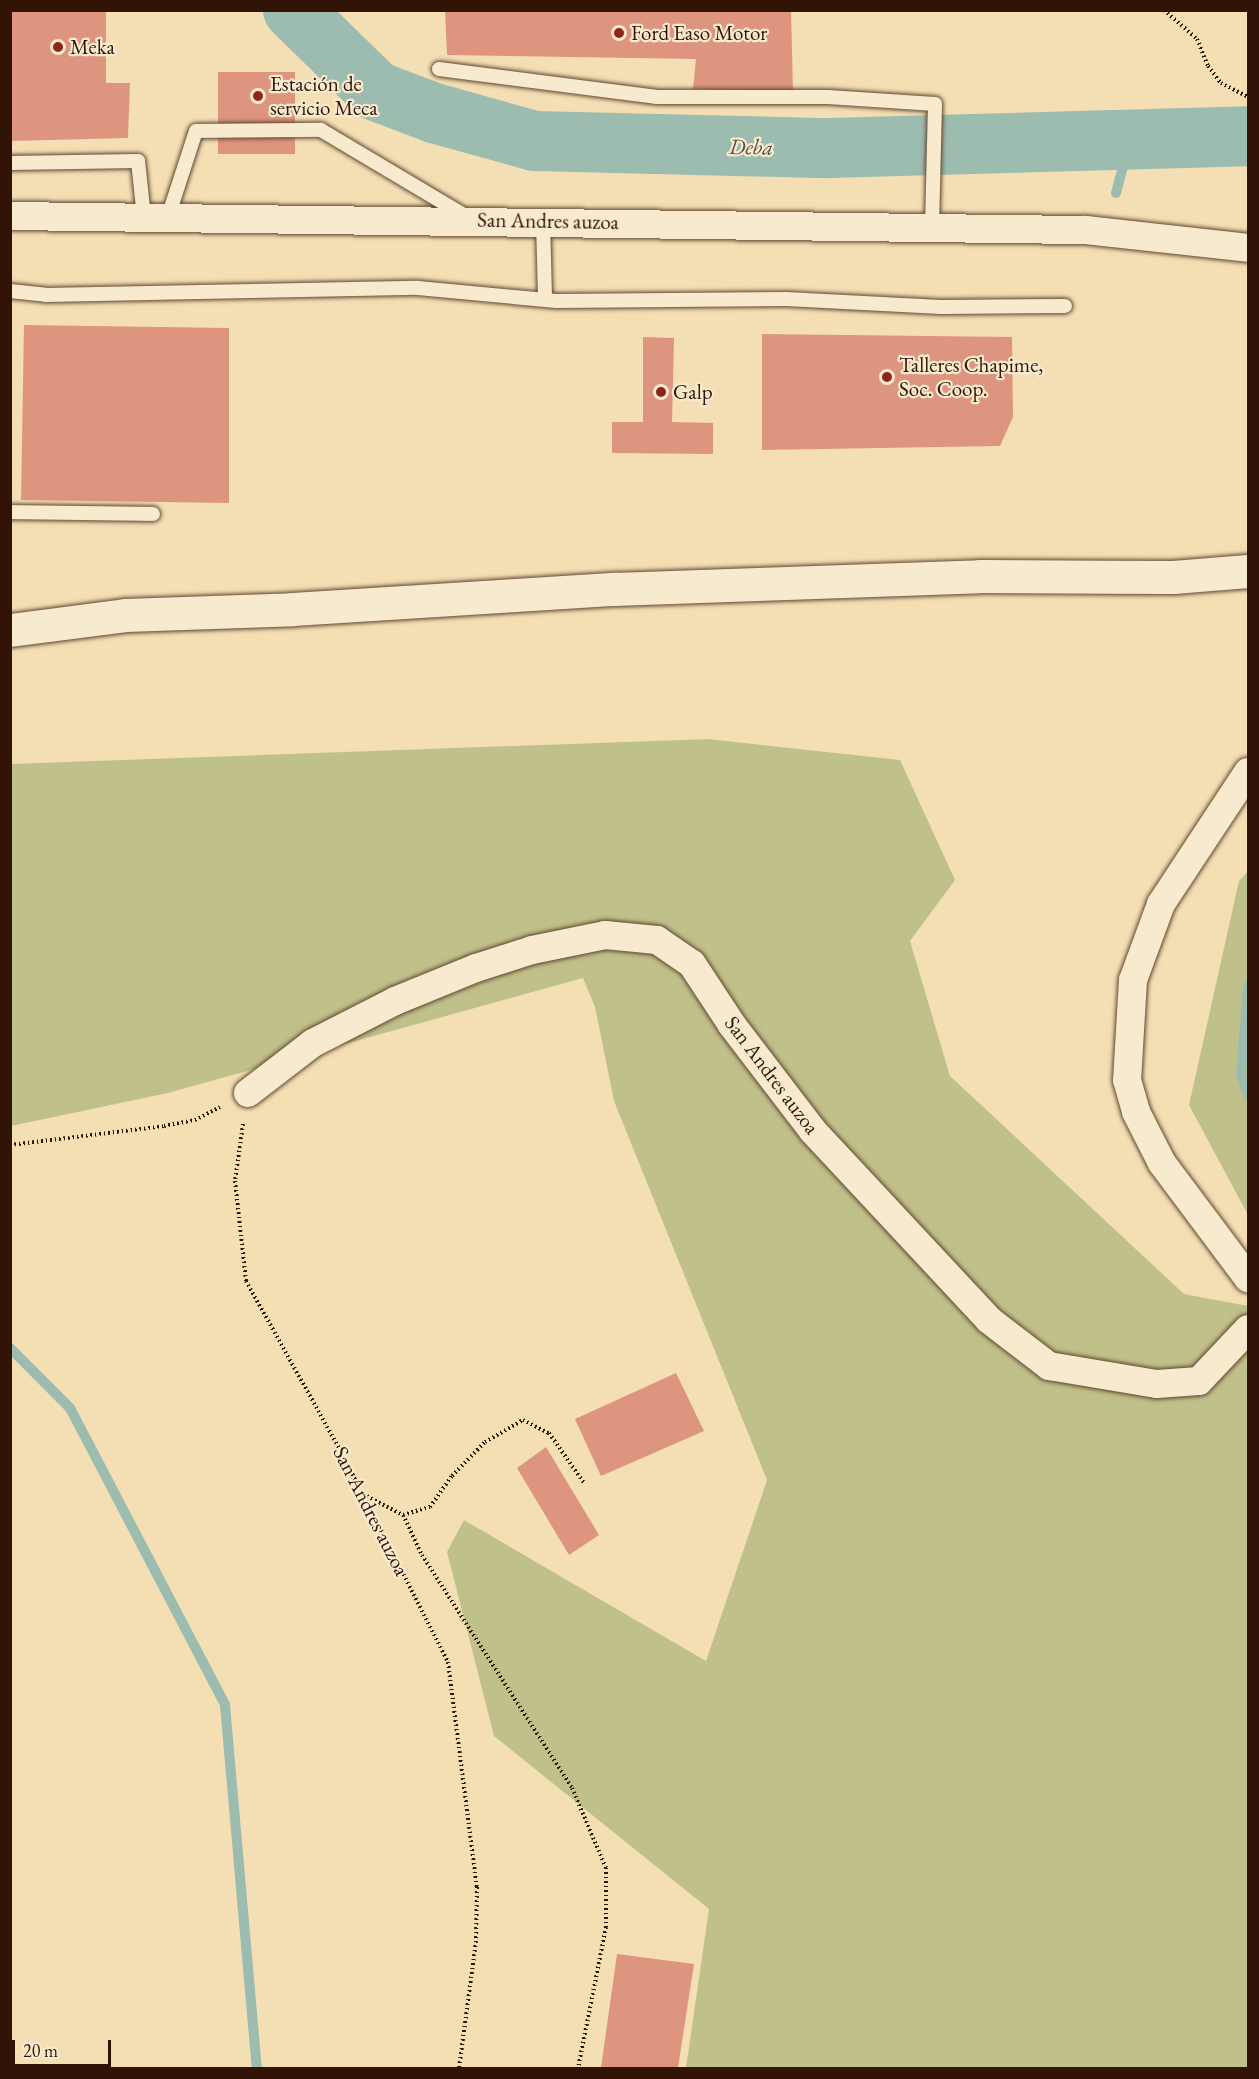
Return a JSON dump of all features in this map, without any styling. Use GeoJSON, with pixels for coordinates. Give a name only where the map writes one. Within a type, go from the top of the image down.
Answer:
{"type":"FeatureCollection","features":[{"type":"Feature","properties":{"kind":"main road"},"geometry":{"type":"LineString","coordinates":[[10,630],[124,615],[293,609],[614,589],[980,576],[1173,577],[1248,571]]}},
{"type":"Feature","properties":{"kind":"street","name":"San Andres auzoa"},"geometry":{"type":"LineString","coordinates":[[10,216],[932,226],[1086,230],[1248,248]]}},
{"type":"Feature","properties":{"kind":"street"},"geometry":{"type":"LineString","coordinates":[[1248,772],[1161,904],[1133,980],[1127,1080],[1136,1112],[1162,1163],[1248,1278]]}},
{"type":"Feature","properties":{"kind":"street","name":"San Andres auzoa"},"geometry":{"type":"LineString","coordinates":[[248,1093],[313,1043],[395,1001],[476,968],[531,950],[605,935],[657,940],[692,964],[732,1025],[813,1131],[989,1320],[1049,1366],[1157,1384],[1199,1381],[1248,1329]]}},
{"type":"Feature","properties":{"kind":"lane"},"geometry":{"type":"LineString","coordinates":[[439,69],[657,97],[828,97],[935,104],[932,226]]}},
{"type":"Feature","properties":{"kind":"lane"},"geometry":{"type":"LineString","coordinates":[[156,217],[196,131],[321,130],[472,220]]}},
{"type":"Feature","properties":{"kind":"lane"},"geometry":{"type":"LineString","coordinates":[[10,163],[138,161],[156,217]]}},
{"type":"Feature","properties":{"kind":"lane"},"geometry":{"type":"LineString","coordinates":[[543,221],[545,299]]}},
{"type":"Feature","properties":{"kind":"lane"},"geometry":{"type":"LineString","coordinates":[[10,291],[46,294],[418,288],[545,299],[786,299],[941,307],[1065,306]]}},
{"type":"Feature","properties":{"kind":"lane"},"geometry":{"type":"LineString","coordinates":[[10,512],[153,514]]}},
{"type":"Feature","properties":{"kind":"path"},"geometry":{"type":"LineString","coordinates":[[1164,10],[1197,39],[1208,66],[1221,84],[1248,97]]}},
{"type":"Feature","properties":{"kind":"path"},"geometry":{"type":"LineString","coordinates":[[10,1145],[195,1120],[248,1093]]}},
{"type":"Feature","properties":{"kind":"path","name":"San Andres auzoa"},"geometry":{"type":"LineString","coordinates":[[248,1093],[235,1181],[246,1281],[362,1494],[448,1662],[477,1887],[477,1941],[459,2068]]}},
{"type":"Feature","properties":{"kind":"path"},"geometry":{"type":"LineString","coordinates":[[403,1515],[430,1507],[452,1476],[485,1442],[523,1420],[549,1433],[584,1483]]}},
{"type":"Feature","properties":{"kind":"path"},"geometry":{"type":"LineString","coordinates":[[362,1494],[403,1515],[422,1555],[572,1788],[606,1868],[606,1928],[578,2068]]}},
{"type":"Feature","properties":{"kind":"green space"},"geometry":{"type":"Polygon","coordinates":[[[708,739],[900,760],[955,880],[910,941],[950,1076],[1184,1294],[1248,1306],[1248,2068],[686,2068],[709,1909],[494,1736],[447,1552],[464,1520],[706,1661],[767,1480],[614,1101],[595,1007],[583,978],[168,1093],[11,1126],[10,764],[708,739]]]}},
{"type":"Feature","properties":{"kind":"green space"},"geometry":{"type":"Polygon","coordinates":[[[1248,871],[1248,1215],[1189,1105],[1239,881],[1248,871]]]}},
{"type":"Feature","properties":{"kind":"building","name":"Meka"},"geometry":{"type":"Polygon","coordinates":[[[10,10],[106,10],[106,83],[130,83],[128,138],[10,141],[10,10]]]}},
{"type":"Feature","properties":{"kind":"building","name":"Ford Easo Motor"},"geometry":{"type":"Polygon","coordinates":[[[445,10],[791,10],[793,91],[693,89],[696,59],[447,55],[445,10]]]}},
{"type":"Feature","properties":{"kind":"building"},"geometry":{"type":"Polygon","coordinates":[[[218,72],[295,72],[295,154],[218,154],[218,72]]]}},
{"type":"Feature","properties":{"kind":"building"},"geometry":{"type":"Polygon","coordinates":[[[24,325],[229,328],[229,503],[21,500],[24,325]]]}},
{"type":"Feature","properties":{"kind":"building","name":"Talleres Chapime, Soc. Coop."},"geometry":{"type":"Polygon","coordinates":[[[762,334],[1012,337],[1013,417],[1000,446],[762,450],[762,334]]]}},
{"type":"Feature","properties":{"kind":"building"},"geometry":{"type":"Polygon","coordinates":[[[643,337],[674,338],[672,422],[713,423],[713,454],[612,453],[612,422],[643,422],[643,337]]]}},
{"type":"Feature","properties":{"kind":"building"},"geometry":{"type":"Polygon","coordinates":[[[676,1373],[704,1431],[601,1476],[575,1419],[676,1373]]]}},
{"type":"Feature","properties":{"kind":"building"},"geometry":{"type":"Polygon","coordinates":[[[546,1447],[599,1535],[569,1555],[517,1468],[546,1447]]]}},
{"type":"Feature","properties":{"kind":"building"},"geometry":{"type":"Polygon","coordinates":[[[617,1954],[694,1964],[678,2068],[601,2068],[617,1954]]]}},
{"type":"Feature","properties":{"kind":"waterway","name":"Deba"},"geometry":{"type":"LineString","coordinates":[[293,10],[376,91],[434,113],[534,141],[828,148],[1248,136]]}},
{"type":"Feature","properties":{"kind":"waterway"},"geometry":{"type":"LineString","coordinates":[[1116,193],[1130,140]]}},
{"type":"Feature","properties":{"kind":"waterway"},"geometry":{"type":"LineString","coordinates":[[1248,986],[1241,1074],[1248,1095]]}},
{"type":"Feature","properties":{"kind":"waterway"},"geometry":{"type":"LineString","coordinates":[[10,1348],[70,1408],[225,1705],[257,2068]]}},
{"type":"Feature","properties":{"kind":"place","name":"Ford Easo Motor"},"geometry":{"type":"Point","coordinates":[619,33]}},
{"type":"Feature","properties":{"kind":"place","name":"Meka"},"geometry":{"type":"Point","coordinates":[58,47]}},
{"type":"Feature","properties":{"kind":"place","name":"Estación de servicio Meca"},"geometry":{"type":"Point","coordinates":[258,96]}},
{"type":"Feature","properties":{"kind":"place","name":"Talleres Chapime, Soc. Coop."},"geometry":{"type":"Point","coordinates":[887,377]}},
{"type":"Feature","properties":{"kind":"place","name":"Galp"},"geometry":{"type":"Point","coordinates":[661,392]}}]}
